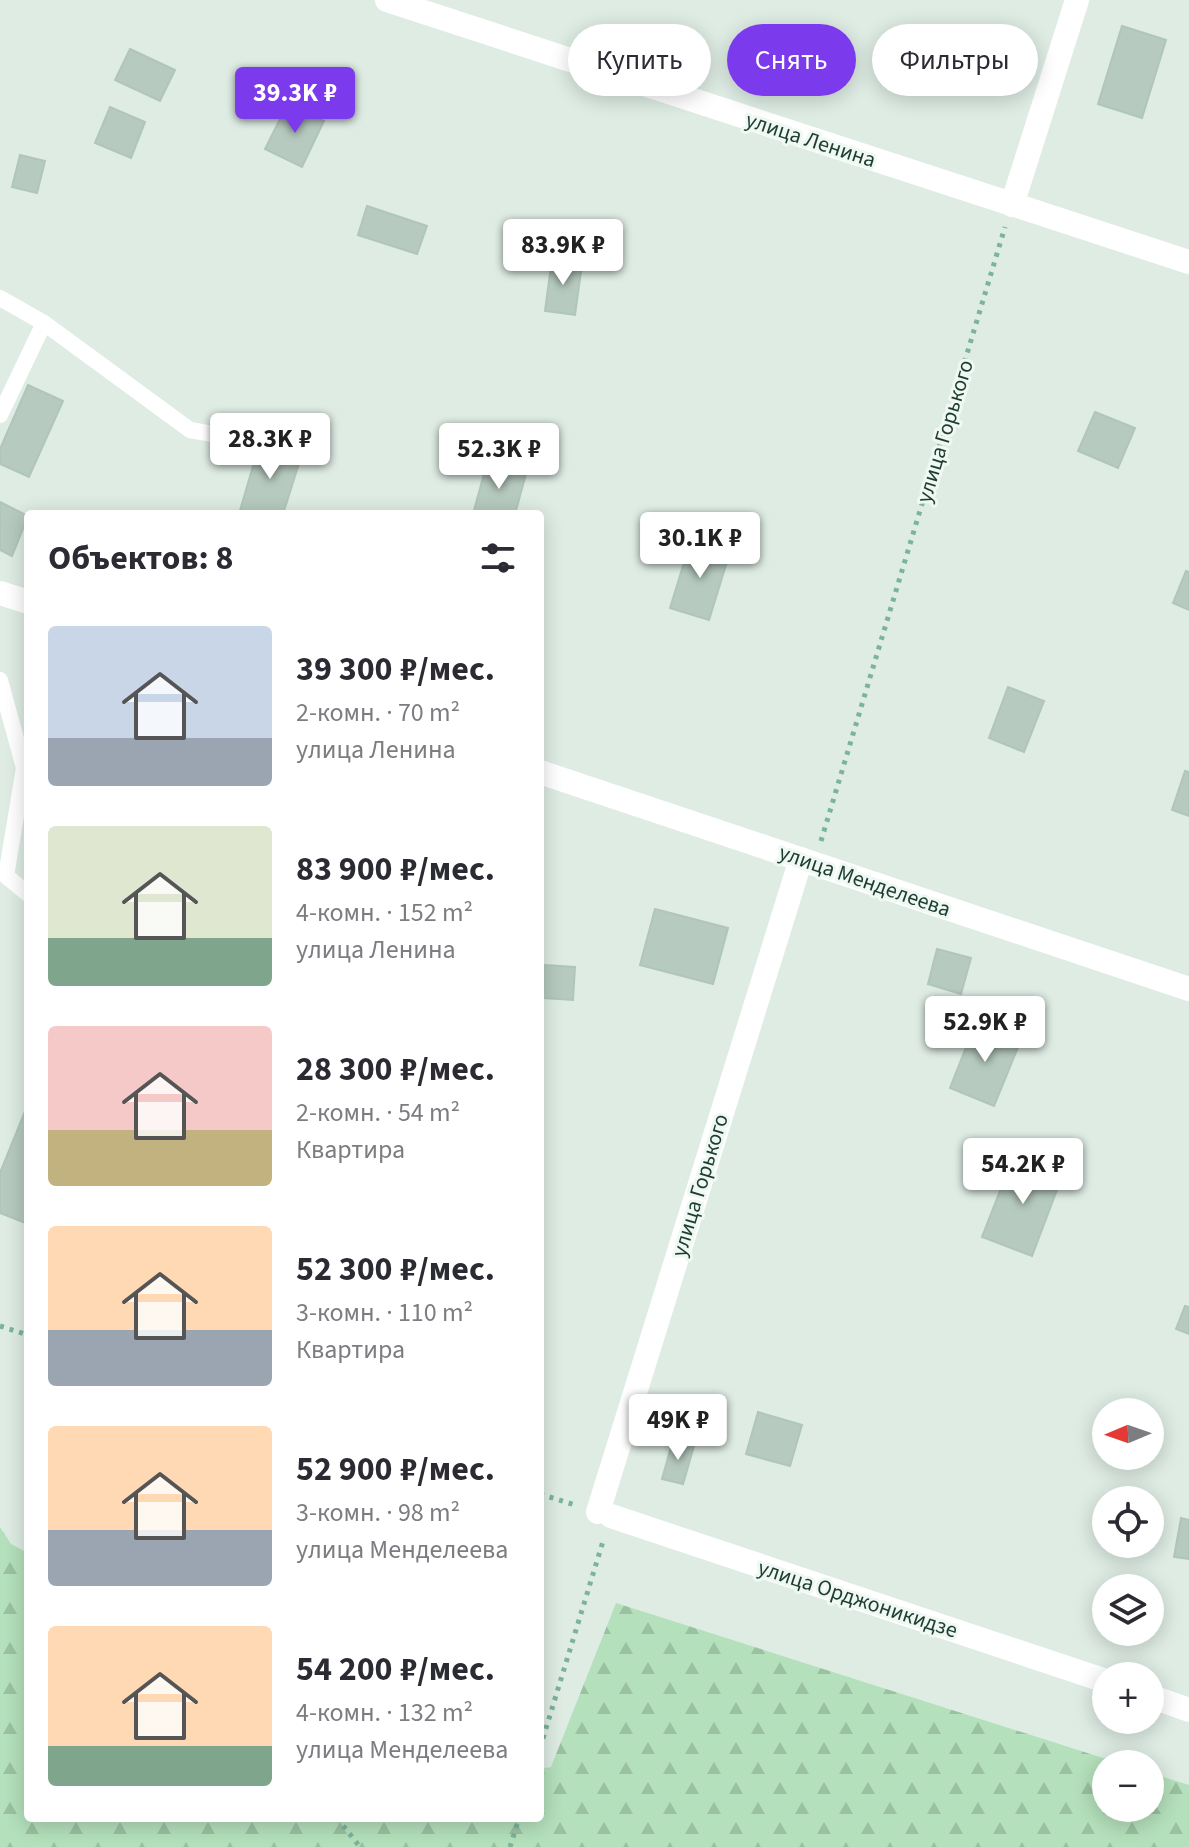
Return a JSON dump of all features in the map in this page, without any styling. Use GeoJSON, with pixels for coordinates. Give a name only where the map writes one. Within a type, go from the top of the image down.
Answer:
{"type":"FeatureCollection","features":[{"type":"Feature","properties":{"kind":"street","name":"улица Ленина"},"geometry":{"type":"LineString","coordinates":[[387,0],[1189,262]]}},
{"type":"Feature","properties":{"kind":"street"},"geometry":{"type":"LineString","coordinates":[[1012,205],[1077,0]]}},
{"type":"Feature","properties":{"kind":"street"},"geometry":{"type":"LineString","coordinates":[[0,593],[24,601]]}},
{"type":"Feature","properties":{"kind":"street","name":"улица Менделеева"},"geometry":{"type":"LineString","coordinates":[[544,773],[1189,989]]}},
{"type":"Feature","properties":{"kind":"street","name":"улица Горького"},"geometry":{"type":"LineString","coordinates":[[604,1514],[808,861]]}},
{"type":"Feature","properties":{"kind":"street","name":"улица Орджоникидзе"},"geometry":{"type":"LineString","coordinates":[[604,1514],[1092,1676]]}},
{"type":"Feature","properties":{"kind":"street"},"geometry":{"type":"LineString","coordinates":[[1164,1701],[1189,1710]]}},
{"type":"Feature","properties":{"kind":"lane"},"geometry":{"type":"LineString","coordinates":[[0,298],[44,323],[190,430],[224,436]]}},
{"type":"Feature","properties":{"kind":"lane"},"geometry":{"type":"LineString","coordinates":[[0,415],[44,323]]}},
{"type":"Feature","properties":{"kind":"lane"},"geometry":{"type":"LineString","coordinates":[[0,680],[24,768],[6,876],[24,891]]}},
{"type":"Feature","properties":{"kind":"path","name":"улица Горького"},"geometry":{"type":"LineString","coordinates":[[808,861],[1012,205]]}},
{"type":"Feature","properties":{"kind":"path"},"geometry":{"type":"LineString","coordinates":[[0,1326],[24,1334]]}},
{"type":"Feature","properties":{"kind":"path"},"geometry":{"type":"LineString","coordinates":[[544,1733],[604,1514]]}},
{"type":"Feature","properties":{"kind":"path"},"geometry":{"type":"LineString","coordinates":[[340,1822],[360,1847]]}},
{"type":"Feature","properties":{"kind":"path"},"geometry":{"type":"LineString","coordinates":[[510,1847],[518,1822]]}},
{"type":"Feature","properties":{"kind":"green space"},"geometry":{"type":"Polygon","coordinates":[[[0,1527],[11,1544],[24,1551],[24,1822],[544,1822],[544,1768],[551,1767],[616,1603],[1092,1754],[1092,1822],[1164,1822],[1164,1777],[1189,1785],[1189,1847],[0,1847],[0,1527]]]}},
{"type":"Feature","properties":{"kind":"building"},"geometry":{"type":"Polygon","coordinates":[[[1122,26],[1166,40],[1142,118],[1098,104],[1122,26]]]}},
{"type":"Feature","properties":{"kind":"building"},"geometry":{"type":"Polygon","coordinates":[[[130,49],[175,70],[160,101],[115,80],[130,49]]]}},
{"type":"Feature","properties":{"kind":"building"},"geometry":{"type":"Polygon","coordinates":[[[288,103],[324,121],[302,167],[265,149],[288,103]]]}},
{"type":"Feature","properties":{"kind":"building"},"geometry":{"type":"Polygon","coordinates":[[[110,107],[145,122],[131,158],[95,143],[110,107]]]}},
{"type":"Feature","properties":{"kind":"building"},"geometry":{"type":"Polygon","coordinates":[[[20,155],[45,161],[37,193],[12,187],[20,155]]]}},
{"type":"Feature","properties":{"kind":"building"},"geometry":{"type":"Polygon","coordinates":[[[367,206],[427,226],[417,254],[358,235],[367,206]]]}},
{"type":"Feature","properties":{"kind":"building"},"geometry":{"type":"Polygon","coordinates":[[[552,259],[582,264],[575,315],[545,311],[552,259]]]}},
{"type":"Feature","properties":{"kind":"building"},"geometry":{"type":"Polygon","coordinates":[[[28,385],[63,401],[29,477],[0,464],[0,449],[28,385]]]}},
{"type":"Feature","properties":{"kind":"building"},"geometry":{"type":"Polygon","coordinates":[[[1095,412],[1135,428],[1118,468],[1078,451],[1095,412]]]}},
{"type":"Feature","properties":{"kind":"building"},"geometry":{"type":"Polygon","coordinates":[[[260,442],[302,454],[284,510],[240,510],[260,442]]]}},
{"type":"Feature","properties":{"kind":"building"},"geometry":{"type":"Polygon","coordinates":[[[487,463],[526,474],[516,510],[474,510],[487,463]]]}},
{"type":"Feature","properties":{"kind":"building"},"geometry":{"type":"Polygon","coordinates":[[[0,502],[24,514],[24,526],[12,556],[0,550],[0,502]]]}},
{"type":"Feature","properties":{"kind":"building"},"geometry":{"type":"Polygon","coordinates":[[[691,540],[730,552],[709,620],[670,608],[691,540]]]}},
{"type":"Feature","properties":{"kind":"building"},"geometry":{"type":"Polygon","coordinates":[[[1186,571],[1189,572],[1189,610],[1173,603],[1186,571]]]}},
{"type":"Feature","properties":{"kind":"building"},"geometry":{"type":"Polygon","coordinates":[[[1008,687],[1044,701],[1024,752],[989,738],[1008,687]]]}},
{"type":"Feature","properties":{"kind":"building"},"geometry":{"type":"Polygon","coordinates":[[[1185,771],[1189,772],[1189,816],[1172,810],[1185,771]]]}},
{"type":"Feature","properties":{"kind":"building"},"geometry":{"type":"Polygon","coordinates":[[[655,909],[728,928],[713,984],[640,965],[655,909]]]}},
{"type":"Feature","properties":{"kind":"building"},"geometry":{"type":"Polygon","coordinates":[[[937,949],[971,958],[961,994],[928,984],[937,949]]]}},
{"type":"Feature","properties":{"kind":"building"},"geometry":{"type":"Polygon","coordinates":[[[544,965],[575,967],[573,1000],[544,998],[544,965]]]}},
{"type":"Feature","properties":{"kind":"building"},"geometry":{"type":"Polygon","coordinates":[[[976,1022],[1021,1040],[994,1106],[950,1088],[976,1022]]]}},
{"type":"Feature","properties":{"kind":"building"},"geometry":{"type":"Polygon","coordinates":[[[24,1114],[24,1222],[0,1213],[0,1173],[24,1114]]]}},
{"type":"Feature","properties":{"kind":"building"},"geometry":{"type":"Polygon","coordinates":[[[1014,1155],[1063,1174],[1032,1256],[982,1237],[1014,1155]]]}},
{"type":"Feature","properties":{"kind":"building"},"geometry":{"type":"Polygon","coordinates":[[[1185,1306],[1189,1307],[1189,1334],[1176,1329],[1185,1306]]]}},
{"type":"Feature","properties":{"kind":"building"},"geometry":{"type":"Polygon","coordinates":[[[758,1412],[802,1425],[790,1466],[746,1454],[758,1412]]]}},
{"type":"Feature","properties":{"kind":"building"},"geometry":{"type":"Polygon","coordinates":[[[673,1440],[694,1446],[683,1484],[662,1479],[673,1440]]]}},
{"type":"Feature","properties":{"kind":"building"},"geometry":{"type":"Polygon","coordinates":[[[1181,1518],[1189,1520],[1189,1559],[1174,1557],[1181,1518]]]}}]}
